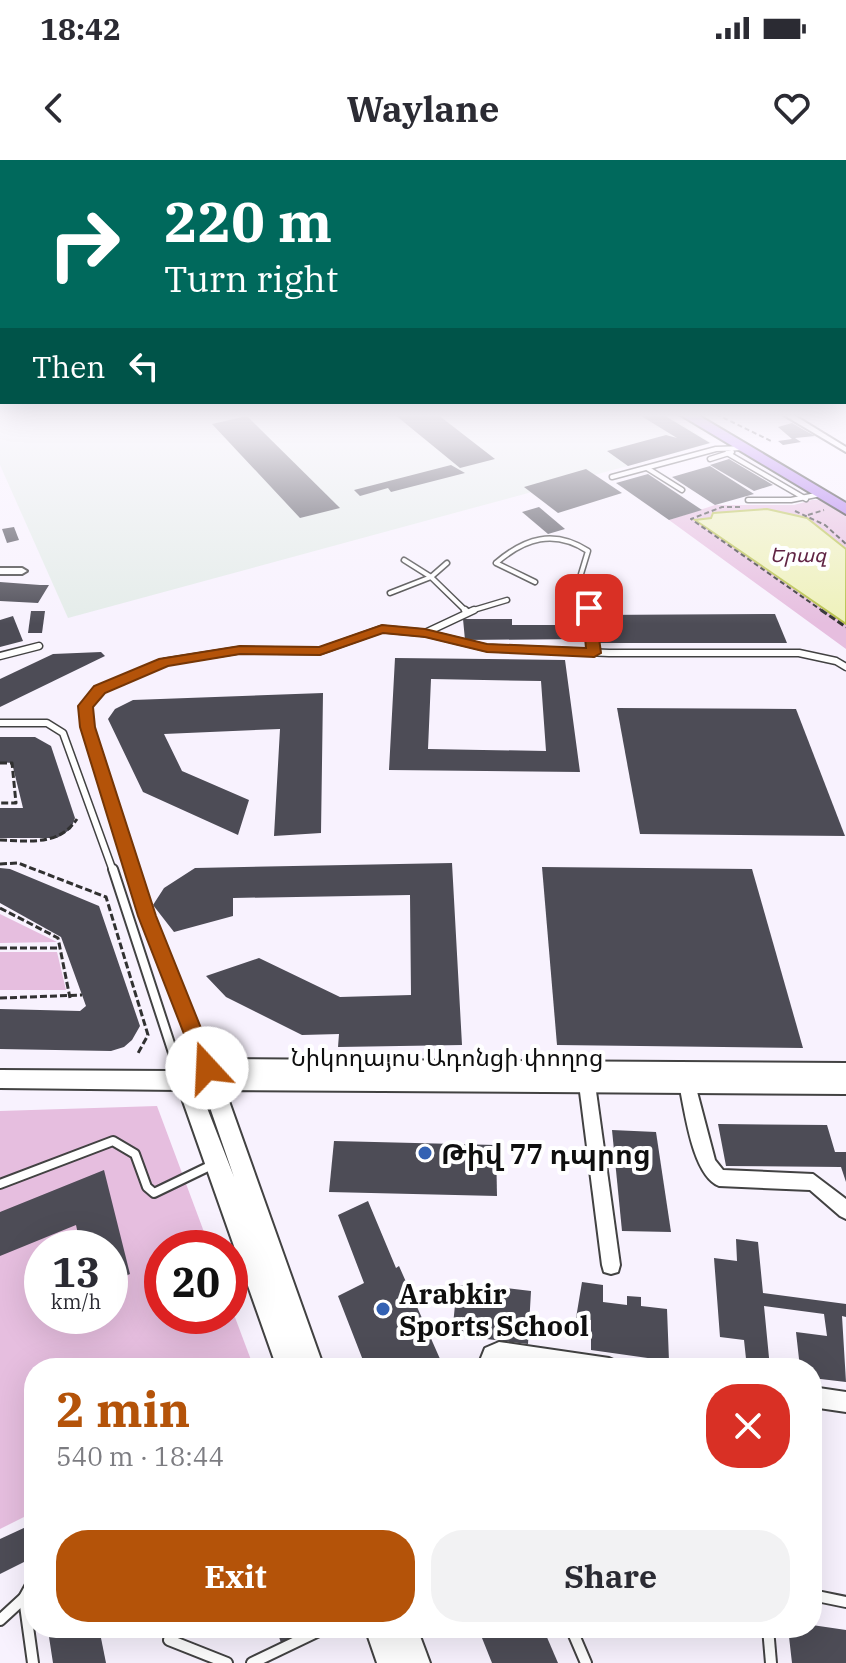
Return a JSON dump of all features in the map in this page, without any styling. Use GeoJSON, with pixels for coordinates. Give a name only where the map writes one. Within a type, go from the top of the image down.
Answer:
{"type":"FeatureCollection","features":[{"type":"Feature","properties":{"kind":"main road"},"geometry":{"type":"LineString","coordinates":[[797,484],[809,494],[842,504]]}},
{"type":"Feature","properties":{"kind":"main road"},"geometry":{"type":"LineString","coordinates":[[811,484],[842,504]]}},
{"type":"Feature","properties":{"kind":"street"},"geometry":{"type":"LineString","coordinates":[[0,571],[22,571]]}},
{"type":"Feature","properties":{"kind":"street","name":"Նիկողայոս Ադոնցի փողոց"},"geometry":{"type":"LineString","coordinates":[[0,1068],[181,1074]]}},
{"type":"Feature","properties":{"kind":"street","name":"Նիկողայոս Ադոնցի փողոց"},"geometry":{"type":"LineString","coordinates":[[0,1079],[181,1074],[846,1072]]}},
{"type":"Feature","properties":{"kind":"street"},"geometry":{"type":"LineString","coordinates":[[181,1074],[217,1162],[286,1358]]}},
{"type":"Feature","properties":{"kind":"street"},"geometry":{"type":"LineString","coordinates":[[209,1074],[308,1358]]}},
{"type":"Feature","properties":{"kind":"street","name":"Նիկողայոս Ադոնցի փողոց"},"geometry":{"type":"LineString","coordinates":[[209,1074],[587,1084],[846,1085]]}},
{"type":"Feature","properties":{"kind":"street"},"geometry":{"type":"LineString","coordinates":[[587,1084],[611,1265]]}},
{"type":"Feature","properties":{"kind":"street"},"geometry":{"type":"LineString","coordinates":[[687,1084],[707,1164],[719,1178],[813,1182],[846,1210]]}},
{"type":"Feature","properties":{"kind":"street"},"geometry":{"type":"LineString","coordinates":[[491,1358],[499,1352],[540,1358]]}},
{"type":"Feature","properties":{"kind":"street"},"geometry":{"type":"LineString","coordinates":[[822,1398],[846,1402]]}},
{"type":"Feature","properties":{"kind":"street"},"geometry":{"type":"LineString","coordinates":[[383,1638],[392,1663]]}},
{"type":"Feature","properties":{"kind":"street"},"geometry":{"type":"LineString","coordinates":[[406,1638],[415,1663]]}},
{"type":"Feature","properties":{"kind":"lane"},"geometry":{"type":"LineString","coordinates":[[673,484],[682,490]]}},
{"type":"Feature","properties":{"kind":"lane"},"geometry":{"type":"LineString","coordinates":[[789,484],[809,494]]}},
{"type":"Feature","properties":{"kind":"lane"},"geometry":{"type":"LineString","coordinates":[[749,504],[791,500],[809,494]]}},
{"type":"Feature","properties":{"kind":"lane"},"geometry":{"type":"LineString","coordinates":[[535,582],[496,563],[516,545],[541,538],[573,539],[588,551],[581,574],[594,653]]}},
{"type":"Feature","properties":{"kind":"lane"},"geometry":{"type":"LineString","coordinates":[[404,560],[431,577],[467,612]]}},
{"type":"Feature","properties":{"kind":"lane"},"geometry":{"type":"LineString","coordinates":[[390,593],[431,577],[447,563]]}},
{"type":"Feature","properties":{"kind":"lane"},"geometry":{"type":"LineString","coordinates":[[425,633],[467,612],[507,600]]}},
{"type":"Feature","properties":{"kind":"lane"},"geometry":{"type":"LineString","coordinates":[[209,1074],[147,916],[88,727],[86,706],[100,690],[164,662],[240,650],[320,651],[382,629],[425,633],[487,648],[594,653],[799,653],[836,661],[846,667]]}},
{"type":"Feature","properties":{"kind":"lane"},"geometry":{"type":"LineString","coordinates":[[0,656],[39,646]]}},
{"type":"Feature","properties":{"kind":"lane"},"geometry":{"type":"LineString","coordinates":[[0,723],[47,723],[63,733],[106,849],[181,1074]]}},
{"type":"Feature","properties":{"kind":"lane"},"geometry":{"type":"LineString","coordinates":[[0,1184],[113,1141],[135,1154],[147,1187],[154,1193],[217,1162]]}},
{"type":"Feature","properties":{"kind":"lane"},"geometry":{"type":"LineString","coordinates":[[822,1597],[846,1602]]}},
{"type":"Feature","properties":{"kind":"lane"},"geometry":{"type":"LineString","coordinates":[[0,1620],[24,1598]]}},
{"type":"Feature","properties":{"kind":"lane"},"geometry":{"type":"LineString","coordinates":[[30,1638],[33,1663]]}},
{"type":"Feature","properties":{"kind":"lane"},"geometry":{"type":"LineString","coordinates":[[252,1663],[304,1638]]}},
{"type":"Feature","properties":{"kind":"lane"},"geometry":{"type":"LineString","coordinates":[[575,1638],[586,1663]]}},
{"type":"Feature","properties":{"kind":"lane"},"geometry":{"type":"LineString","coordinates":[[769,1638],[771,1663]]}},
{"type":"Feature","properties":{"kind":"lane"},"geometry":{"type":"LineString","coordinates":[[169,1640],[227,1663]]}},
{"type":"Feature","properties":{"kind":"path"},"geometry":{"type":"LineString","coordinates":[[749,504],[722,507],[691,519],[846,627]]}},
{"type":"Feature","properties":{"kind":"path"},"geometry":{"type":"LineString","coordinates":[[808,515],[842,504]]}},
{"type":"Feature","properties":{"kind":"path"},"geometry":{"type":"LineString","coordinates":[[786,509],[808,515],[846,544]]}},
{"type":"Feature","properties":{"kind":"path"},"geometry":{"type":"LineString","coordinates":[[703,514],[712,515]]}},
{"type":"Feature","properties":{"kind":"path"},"geometry":{"type":"LineString","coordinates":[[0,763],[12,763],[16,803],[0,803]]}},
{"type":"Feature","properties":{"kind":"path"},"geometry":{"type":"LineString","coordinates":[[0,840],[56,840],[72,831],[77,819]]}},
{"type":"Feature","properties":{"kind":"path"},"geometry":{"type":"LineString","coordinates":[[0,864],[18,863],[106,897],[148,1035],[137,1055]]}},
{"type":"Feature","properties":{"kind":"path"},"geometry":{"type":"LineString","coordinates":[[0,908],[58,938],[70,998]]}},
{"type":"Feature","properties":{"kind":"path"},"geometry":{"type":"LineString","coordinates":[[0,948],[60,948]]}},
{"type":"Feature","properties":{"kind":"path"},"geometry":{"type":"LineString","coordinates":[[125,981],[133,979]]}},
{"type":"Feature","properties":{"kind":"path"},"geometry":{"type":"LineString","coordinates":[[0,998],[70,998],[82,995]]}},
{"type":"Feature","properties":{"kind":"shaded area"},"geometry":{"type":"Polygon","coordinates":[[[9,484],[561,484],[68,618],[9,484]]]}},
{"type":"Feature","properties":{"kind":"shaded area"},"geometry":{"type":"Polygon","coordinates":[[[767,509],[807,518],[846,549],[846,624],[695,520],[711,518],[713,513],[767,509]]]}},
{"type":"Feature","properties":{"kind":"green space","name":"Երազ"},"geometry":{"type":"Polygon","coordinates":[[[820,500],[846,516],[846,649],[669,520],[715,505],[794,505],[820,500]]]}},
{"type":"Feature","properties":{"kind":"green space"},"geometry":{"type":"Polygon","coordinates":[[[0,914],[57,942],[0,943],[0,914]]]}},
{"type":"Feature","properties":{"kind":"green space"},"geometry":{"type":"Polygon","coordinates":[[[0,952],[57,952],[66,990],[0,990],[0,952]]]}},
{"type":"Feature","properties":{"kind":"green space"},"geometry":{"type":"Polygon","coordinates":[[[157,1106],[203,1230],[144,1230],[144,1334],[241,1334],[250,1358],[24,1358],[24,1517],[0,1529],[0,1111],[157,1106]]]}},
{"type":"Feature","properties":{"kind":"building"},"geometry":{"type":"Polygon","coordinates":[[[268,484],[316,484],[340,508],[300,518],[268,484]]]}},
{"type":"Feature","properties":{"kind":"building"},"geometry":{"type":"Polygon","coordinates":[[[377,484],[422,484],[391,492],[388,488],[360,496],[354,490],[377,484]]]}},
{"type":"Feature","properties":{"kind":"building"},"geometry":{"type":"Polygon","coordinates":[[[534,484],[609,484],[622,493],[558,513],[524,487],[534,484]]]}},
{"type":"Feature","properties":{"kind":"building"},"geometry":{"type":"Polygon","coordinates":[[[618,484],[663,484],[702,510],[669,520],[618,484]]]}},
{"type":"Feature","properties":{"kind":"building"},"geometry":{"type":"Polygon","coordinates":[[[683,484],[739,484],[754,494],[715,505],[683,484]]]}},
{"type":"Feature","properties":{"kind":"building"},"geometry":{"type":"Polygon","coordinates":[[[742,484],[773,485],[754,491],[742,484]]]}},
{"type":"Feature","properties":{"kind":"building"},"geometry":{"type":"Polygon","coordinates":[[[539,507],[565,529],[548,534],[522,512],[539,507]]]}},
{"type":"Feature","properties":{"kind":"building"},"geometry":{"type":"Polygon","coordinates":[[[14,527],[19,540],[7,543],[2,529],[14,527]]]}},
{"type":"Feature","properties":{"kind":"building"},"geometry":{"type":"Polygon","coordinates":[[[0,582],[49,585],[38,603],[0,601],[0,582]]]}},
{"type":"Feature","properties":{"kind":"building"},"geometry":{"type":"Polygon","coordinates":[[[557,609],[577,609],[583,639],[465,640],[463,619],[512,619],[512,625],[560,625],[557,609]]]}},
{"type":"Feature","properties":{"kind":"building"},"geometry":{"type":"Polygon","coordinates":[[[31,611],[45,611],[42,633],[28,633],[31,611]]]}},
{"type":"Feature","properties":{"kind":"building"},"geometry":{"type":"Polygon","coordinates":[[[775,614],[787,643],[599,643],[593,615],[775,614]]]}},
{"type":"Feature","properties":{"kind":"building"},"geometry":{"type":"Polygon","coordinates":[[[13,616],[23,641],[0,647],[0,620],[13,616]]]}},
{"type":"Feature","properties":{"kind":"building"},"geometry":{"type":"Polygon","coordinates":[[[101,652],[105,656],[0,707],[0,679],[53,654],[101,652]]]}},
{"type":"Feature","properties":{"kind":"building"},"geometry":{"type":"Polygon","coordinates":[[[395,658],[565,660],[580,772],[389,770],[395,658]],[[431,679],[428,749],[546,751],[541,681],[431,679]]]}},
{"type":"Feature","properties":{"kind":"building"},"geometry":{"type":"Polygon","coordinates":[[[323,693],[321,833],[274,836],[280,729],[164,734],[182,771],[249,800],[238,835],[143,792],[108,719],[115,709],[133,700],[323,693]]]}},
{"type":"Feature","properties":{"kind":"building"},"geometry":{"type":"Polygon","coordinates":[[[617,708],[796,709],[845,836],[640,834],[617,708]]]}},
{"type":"Feature","properties":{"kind":"building"},"geometry":{"type":"Polygon","coordinates":[[[0,737],[35,737],[51,746],[75,818],[71,829],[57,838],[0,838],[0,808],[23,808],[12,763],[0,762],[0,737]]]}},
{"type":"Feature","properties":{"kind":"building"},"geometry":{"type":"Polygon","coordinates":[[[452,863],[462,1045],[338,1047],[339,1034],[302,1035],[226,997],[206,976],[259,958],[340,997],[411,995],[410,895],[233,898],[233,916],[174,932],[153,905],[164,888],[195,868],[452,863]]]}},
{"type":"Feature","properties":{"kind":"building"},"geometry":{"type":"Polygon","coordinates":[[[542,867],[752,869],[803,1048],[557,1045],[542,867]]]}},
{"type":"Feature","properties":{"kind":"building"},"geometry":{"type":"Polygon","coordinates":[[[0,868],[10,869],[99,906],[140,1026],[124,1047],[111,1051],[0,1049],[0,1009],[80,1011],[86,1006],[61,937],[0,903],[0,868]]]}},
{"type":"Feature","properties":{"kind":"building"},"geometry":{"type":"Polygon","coordinates":[[[718,1124],[827,1125],[835,1152],[846,1152],[846,1182],[841,1167],[726,1166],[718,1124]]]}},
{"type":"Feature","properties":{"kind":"building"},"geometry":{"type":"Polygon","coordinates":[[[612,1130],[656,1132],[671,1232],[622,1231],[612,1130]]]}},
{"type":"Feature","properties":{"kind":"building"},"geometry":{"type":"Polygon","coordinates":[[[334,1141],[496,1145],[497,1196],[329,1192],[334,1141]]]}},
{"type":"Feature","properties":{"kind":"building"},"geometry":{"type":"Polygon","coordinates":[[[104,1170],[119,1230],[77,1230],[76,1225],[64,1230],[24,1230],[24,1246],[0,1256],[0,1212],[104,1170]]]}},
{"type":"Feature","properties":{"kind":"building"},"geometry":{"type":"Polygon","coordinates":[[[368,1201],[440,1358],[362,1358],[338,1296],[364,1283],[338,1215],[368,1201]]]}},
{"type":"Feature","properties":{"kind":"building"},"geometry":{"type":"Polygon","coordinates":[[[736,1239],[758,1242],[763,1293],[846,1304],[846,1317],[842,1316],[846,1382],[822,1379],[822,1358],[799,1358],[796,1332],[827,1336],[824,1314],[764,1306],[769,1358],[746,1358],[744,1340],[720,1337],[714,1258],[737,1261],[736,1239]]]}},
{"type":"Feature","properties":{"kind":"building"},"geometry":{"type":"Polygon","coordinates":[[[582,1282],[603,1285],[603,1302],[627,1305],[627,1296],[641,1297],[641,1306],[667,1309],[669,1358],[591,1350],[591,1320],[576,1318],[582,1282]]]}},
{"type":"Feature","properties":{"kind":"building"},"geometry":{"type":"Polygon","coordinates":[[[457,1285],[486,1288],[486,1295],[506,1297],[507,1288],[531,1291],[528,1344],[452,1335],[457,1285]]]}},
{"type":"Feature","properties":{"kind":"building"},"geometry":{"type":"Polygon","coordinates":[[[24,1528],[24,1562],[0,1574],[0,1539],[24,1528]]]}},
{"type":"Feature","properties":{"kind":"building"},"geometry":{"type":"Polygon","coordinates":[[[822,1626],[846,1630],[846,1663],[792,1663],[789,1638],[822,1638],[822,1626]]]}},
{"type":"Feature","properties":{"kind":"building"},"geometry":{"type":"Polygon","coordinates":[[[49,1638],[101,1638],[106,1663],[53,1663],[49,1638]]]}},
{"type":"Feature","properties":{"kind":"building"},"geometry":{"type":"Polygon","coordinates":[[[279,1638],[297,1638],[282,1646],[279,1638]]]}},
{"type":"Feature","properties":{"kind":"building"},"geometry":{"type":"Polygon","coordinates":[[[482,1638],[547,1638],[558,1663],[492,1663],[482,1638]]]}},
{"type":"Feature","properties":{"kind":"place","name":"Թիվ 77 դպրոց"},"geometry":{"type":"Point","coordinates":[425,1153]}},
{"type":"Feature","properties":{"kind":"place","name":"Arabkir Sports School"},"geometry":{"type":"Point","coordinates":[383,1309]}},
{"type":"Feature","properties":{"kind":"route"},"geometry":{"type":"LineString","coordinates":[[207,1068],[147,916],[88,727],[86,706],[100,690],[164,662],[240,650],[320,651],[382,629],[425,633],[487,648],[594,653],[589,608]]}}]}
